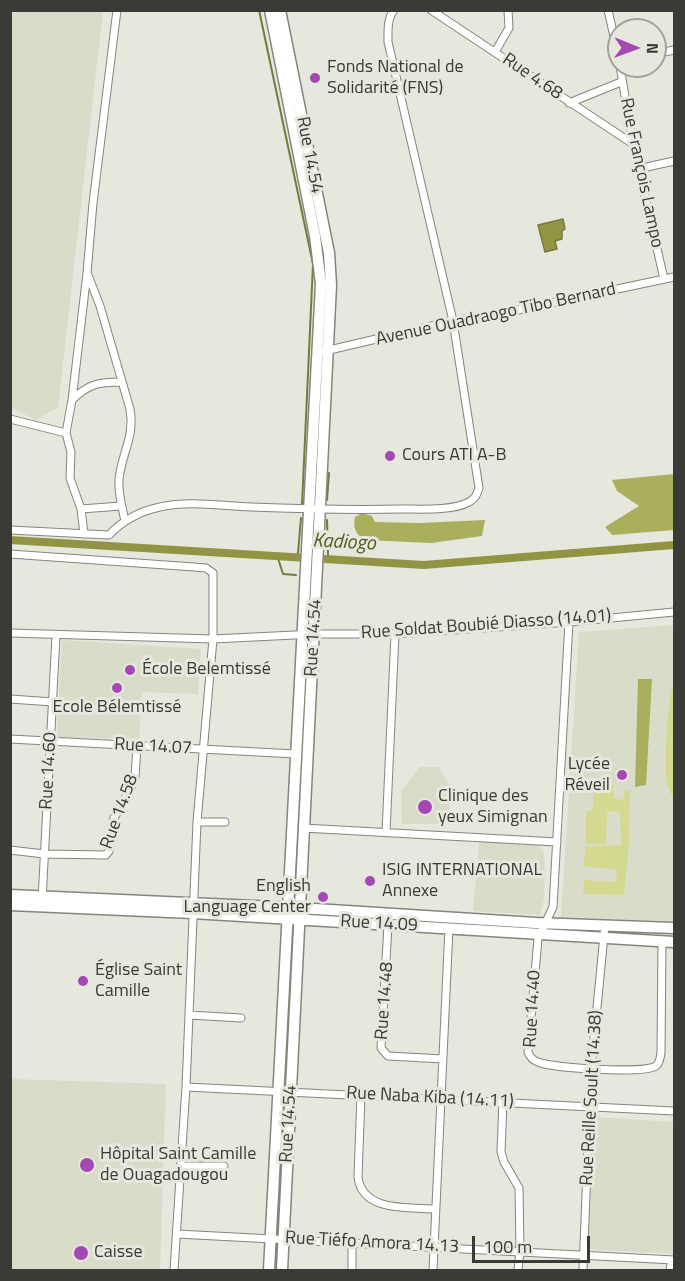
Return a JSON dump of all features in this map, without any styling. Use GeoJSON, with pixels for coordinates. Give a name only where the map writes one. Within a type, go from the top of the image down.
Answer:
{"type":"FeatureCollection","features":[{"type":"Feature","properties":{"kind":"main road","name":"Rue 14.54"},"geometry":{"type":"LineString","coordinates":[[270,10],[315,236],[321,284],[322,351]]}},
{"type":"Feature","properties":{"kind":"main road","name":"Rue 14.54"},"geometry":{"type":"LineString","coordinates":[[280,10],[330,265],[322,351],[314,510],[312,568],[315,634],[303,828],[293,914],[291,1092],[282,1270]]}},
{"type":"Feature","properties":{"kind":"main road"},"geometry":{"type":"LineString","coordinates":[[269,1270],[279,1091],[293,914],[296,754],[303,635],[312,568]]}},
{"type":"Feature","properties":{"kind":"main road","name":"Rue 14.09"},"geometry":{"type":"LineString","coordinates":[[10,895],[42,902]]}},
{"type":"Feature","properties":{"kind":"main road","name":"Rue 14.09"},"geometry":{"type":"LineString","coordinates":[[10,905],[42,902],[193,908],[543,929],[605,938],[675,942]]}},
{"type":"Feature","properties":{"kind":"main road","name":"Rue 14.09"},"geometry":{"type":"LineString","coordinates":[[293,914],[388,925],[449,928],[543,929],[605,926],[675,928]]}},
{"type":"Feature","properties":{"kind":"street"},"geometry":{"type":"LineString","coordinates":[[84,534],[81,509],[70,478],[71,452],[66,434],[72,400],[117,10]]}},
{"type":"Feature","properties":{"kind":"street"},"geometry":{"type":"LineString","coordinates":[[10,530],[109,535],[125,521],[142,512],[162,506],[196,504],[314,510],[426,509],[468,503],[476,497],[479,488],[453,321],[388,42],[388,27],[394,10]]}},
{"type":"Feature","properties":{"kind":"street","name":"Rue 4.68"},"geometry":{"type":"LineString","coordinates":[[432,10],[633,144]]}},
{"type":"Feature","properties":{"kind":"street"},"geometry":{"type":"LineString","coordinates":[[495,52],[509,28],[508,10]]}},
{"type":"Feature","properties":{"kind":"street","name":"Rue François Lampo"},"geometry":{"type":"LineString","coordinates":[[621,78],[638,169],[664,279]]}},
{"type":"Feature","properties":{"kind":"street"},"geometry":{"type":"LineString","coordinates":[[569,103],[621,82]]}},
{"type":"Feature","properties":{"kind":"street"},"geometry":{"type":"LineString","coordinates":[[638,169],[675,161]]}},
{"type":"Feature","properties":{"kind":"street"},"geometry":{"type":"LineString","coordinates":[[87,273],[100,306],[132,423],[119,481],[119,496],[125,521]]}},
{"type":"Feature","properties":{"kind":"street","name":"Avenue Ouadraogo Tibo Bernard"},"geometry":{"type":"LineString","coordinates":[[322,351],[453,321],[504,313],[675,277]]}},
{"type":"Feature","properties":{"kind":"street"},"geometry":{"type":"LineString","coordinates":[[72,400],[83,389],[96,384],[122,382]]}},
{"type":"Feature","properties":{"kind":"street"},"geometry":{"type":"LineString","coordinates":[[10,419],[66,434]]}},
{"type":"Feature","properties":{"kind":"street"},"geometry":{"type":"LineString","coordinates":[[81,509],[121,506]]}},
{"type":"Feature","properties":{"kind":"street"},"geometry":{"type":"LineString","coordinates":[[10,554],[211,569],[213,573],[213,639],[197,822],[186,1087],[174,1270]]}},
{"type":"Feature","properties":{"kind":"street","name":"Rue Soldat Boubié Diasso (14.01)"},"geometry":{"type":"LineString","coordinates":[[10,633],[213,639],[315,634],[395,634],[675,612]]}},
{"type":"Feature","properties":{"kind":"street"},"geometry":{"type":"LineString","coordinates":[[543,929],[554,907],[569,622]]}},
{"type":"Feature","properties":{"kind":"street"},"geometry":{"type":"LineString","coordinates":[[386,832],[395,634]]}},
{"type":"Feature","properties":{"kind":"street","name":"Rue 14.60"},"geometry":{"type":"LineString","coordinates":[[42,902],[56,636]]}},
{"type":"Feature","properties":{"kind":"street"},"geometry":{"type":"LineString","coordinates":[[10,699],[52,702]]}},
{"type":"Feature","properties":{"kind":"street","name":"Rue 14.07"},"geometry":{"type":"LineString","coordinates":[[10,739],[296,754]]}},
{"type":"Feature","properties":{"kind":"street","name":"Rue 14.58"},"geometry":{"type":"LineString","coordinates":[[10,850],[44,854],[106,855],[109,851],[114,818],[132,788],[137,746]]}},
{"type":"Feature","properties":{"kind":"street"},"geometry":{"type":"LineString","coordinates":[[197,822],[225,822]]}},
{"type":"Feature","properties":{"kind":"street"},"geometry":{"type":"LineString","coordinates":[[303,828],[557,842]]}},
{"type":"Feature","properties":{"kind":"street","name":"Rue 14.48"},"geometry":{"type":"LineString","coordinates":[[388,925],[381,1048],[388,1056],[443,1059]]}},
{"type":"Feature","properties":{"kind":"street","name":"Rue Reille Soult (14.38)"},"geometry":{"type":"LineString","coordinates":[[583,1270],[591,1069],[605,926]]}},
{"type":"Feature","properties":{"kind":"street"},"geometry":{"type":"LineString","coordinates":[[433,1270],[449,928]]}},
{"type":"Feature","properties":{"kind":"street","name":"Rue 14.40"},"geometry":{"type":"LineString","coordinates":[[543,929],[537,946],[528,1052],[535,1061],[540,1063],[591,1069]]}},
{"type":"Feature","properties":{"kind":"street"},"geometry":{"type":"LineString","coordinates":[[591,1069],[643,1070],[657,1065],[660,1060],[662,941]]}},
{"type":"Feature","properties":{"kind":"street"},"geometry":{"type":"LineString","coordinates":[[189,1015],[241,1018]]}},
{"type":"Feature","properties":{"kind":"street","name":"Rue Naba Kiba (14.11)"},"geometry":{"type":"LineString","coordinates":[[186,1087],[675,1111]]}},
{"type":"Feature","properties":{"kind":"street"},"geometry":{"type":"LineString","coordinates":[[361,1095],[358,1185],[364,1194],[379,1204],[435,1209]]}},
{"type":"Feature","properties":{"kind":"street"},"geometry":{"type":"LineString","coordinates":[[503,1101],[501,1152],[519,1188],[518,1270]]}},
{"type":"Feature","properties":{"kind":"street"},"geometry":{"type":"LineString","coordinates":[[181,1166],[224,1166]]}},
{"type":"Feature","properties":{"kind":"street","name":"Rue Tiéfo Amora 14.13"},"geometry":{"type":"LineString","coordinates":[[177,1234],[673,1260]]}},
{"type":"Feature","properties":{"kind":"street"},"geometry":{"type":"LineString","coordinates":[[352,1243],[352,1270]]}},
{"type":"Feature","properties":{"kind":"street"},"geometry":{"type":"LineString","coordinates":[[669,1270],[673,1260]]}},
{"type":"Feature","properties":{"kind":"shaded area"},"geometry":{"type":"Polygon","coordinates":[[[10,11],[103,11],[58,407],[36,420],[11,408],[10,11]]]}},
{"type":"Feature","properties":{"kind":"shaded area"},"geometry":{"type":"Polygon","coordinates":[[[563,219],[565,229],[562,231],[562,239],[555,241],[557,249],[545,252],[538,225],[563,219]]]}},
{"type":"Feature","properties":{"kind":"shaded area"},"geometry":{"type":"Polygon","coordinates":[[[674,474],[674,530],[612,535],[605,527],[639,506],[617,491],[612,480],[674,474]]]}},
{"type":"Feature","properties":{"kind":"shaded area"},"geometry":{"type":"Polygon","coordinates":[[[362,513],[372,516],[375,522],[420,523],[485,520],[482,536],[431,543],[365,540],[355,528],[355,517],[362,513]]]}},
{"type":"Feature","properties":{"kind":"shaded area","name":"Lycée Réveil"},"geometry":{"type":"Polygon","coordinates":[[[674,625],[674,921],[561,917],[579,632],[674,625]]]}},
{"type":"Feature","properties":{"kind":"shaded area","name":"École Belemtissé"},"geometry":{"type":"Polygon","coordinates":[[[62,640],[201,649],[198,694],[142,692],[139,739],[57,737],[62,640]]]}},
{"type":"Feature","properties":{"kind":"shaded area"},"geometry":{"type":"Polygon","coordinates":[[[638,679],[652,679],[646,785],[635,787],[638,679]]]}},
{"type":"Feature","properties":{"kind":"shaded area"},"geometry":{"type":"Polygon","coordinates":[[[674,684],[674,799],[666,777],[666,744],[668,714],[674,684]]]}},
{"type":"Feature","properties":{"kind":"shaded area","name":"Clinique des yeux Simignan"},"geometry":{"type":"Polygon","coordinates":[[[420,767],[439,767],[450,786],[449,824],[402,824],[401,791],[420,767]]]}},
{"type":"Feature","properties":{"kind":"shaded area"},"geometry":{"type":"Polygon","coordinates":[[[593,783],[613,785],[614,799],[623,800],[625,790],[630,791],[629,845],[624,895],[583,894],[584,880],[616,882],[617,870],[584,866],[585,847],[621,845],[620,812],[607,811],[606,845],[586,844],[586,812],[593,809],[593,783]]]}},
{"type":"Feature","properties":{"kind":"shaded area"},"geometry":{"type":"Polygon","coordinates":[[[479,841],[538,845],[544,853],[545,869],[544,899],[540,915],[473,911],[479,841]]]}},
{"type":"Feature","properties":{"kind":"shaded area","name":"Hôpital Saint Camille de Ouagadougou"},"geometry":{"type":"Polygon","coordinates":[[[11,1079],[166,1084],[160,1270],[12,1270],[11,1079]]]}},
{"type":"Feature","properties":{"kind":"shaded area"},"geometry":{"type":"Polygon","coordinates":[[[595,1117],[674,1122],[674,1254],[588,1249],[595,1117]]]}},
{"type":"Feature","properties":{"kind":"waterway"},"geometry":{"type":"LineString","coordinates":[[259,10],[313,264],[302,505]]}},
{"type":"Feature","properties":{"kind":"waterway"},"geometry":{"type":"LineString","coordinates":[[327,500],[329,473]]}},
{"type":"Feature","properties":{"kind":"waterway"},"geometry":{"type":"LineString","coordinates":[[295,556],[298,553],[301,518]]}},
{"type":"Feature","properties":{"kind":"waterway"},"geometry":{"type":"LineString","coordinates":[[327,520],[330,558]]}},
{"type":"Feature","properties":{"kind":"waterway","name":"Kadiogo"},"geometry":{"type":"LineString","coordinates":[[10,540],[424,565],[674,545]]}},
{"type":"Feature","properties":{"kind":"waterway"},"geometry":{"type":"LineString","coordinates":[[277,555],[283,574],[296,575]]}},
{"type":"Feature","properties":{"kind":"place","name":"Fonds National de Solidarité (FNS)"},"geometry":{"type":"Point","coordinates":[315,78]}},
{"type":"Feature","properties":{"kind":"place","name":"Cours ATI A-B"},"geometry":{"type":"Point","coordinates":[390,456]}},
{"type":"Feature","properties":{"kind":"place","name":"École Belemtissé"},"geometry":{"type":"Point","coordinates":[130,670]}},
{"type":"Feature","properties":{"kind":"place","name":"Ecole Bélemtissé"},"geometry":{"type":"Point","coordinates":[117,688]}},
{"type":"Feature","properties":{"kind":"place","name":"Lycée Réveil"},"geometry":{"type":"Point","coordinates":[622,775]}},
{"type":"Feature","properties":{"kind":"place","name":"Clinique des yeux Simignan"},"geometry":{"type":"Point","coordinates":[425,807]}},
{"type":"Feature","properties":{"kind":"place","name":"ISIG INTERNATIONAL Annexe"},"geometry":{"type":"Point","coordinates":[370,881]}},
{"type":"Feature","properties":{"kind":"place","name":"English Language Center"},"geometry":{"type":"Point","coordinates":[323,897]}},
{"type":"Feature","properties":{"kind":"place","name":"Église Saint Camille"},"geometry":{"type":"Point","coordinates":[83,981]}},
{"type":"Feature","properties":{"kind":"place","name":"Hôpital Saint Camille de Ouagadougou"},"geometry":{"type":"Point","coordinates":[87,1165]}},
{"type":"Feature","properties":{"kind":"place","name":"Caisse"},"geometry":{"type":"Point","coordinates":[81,1253]}}]}
